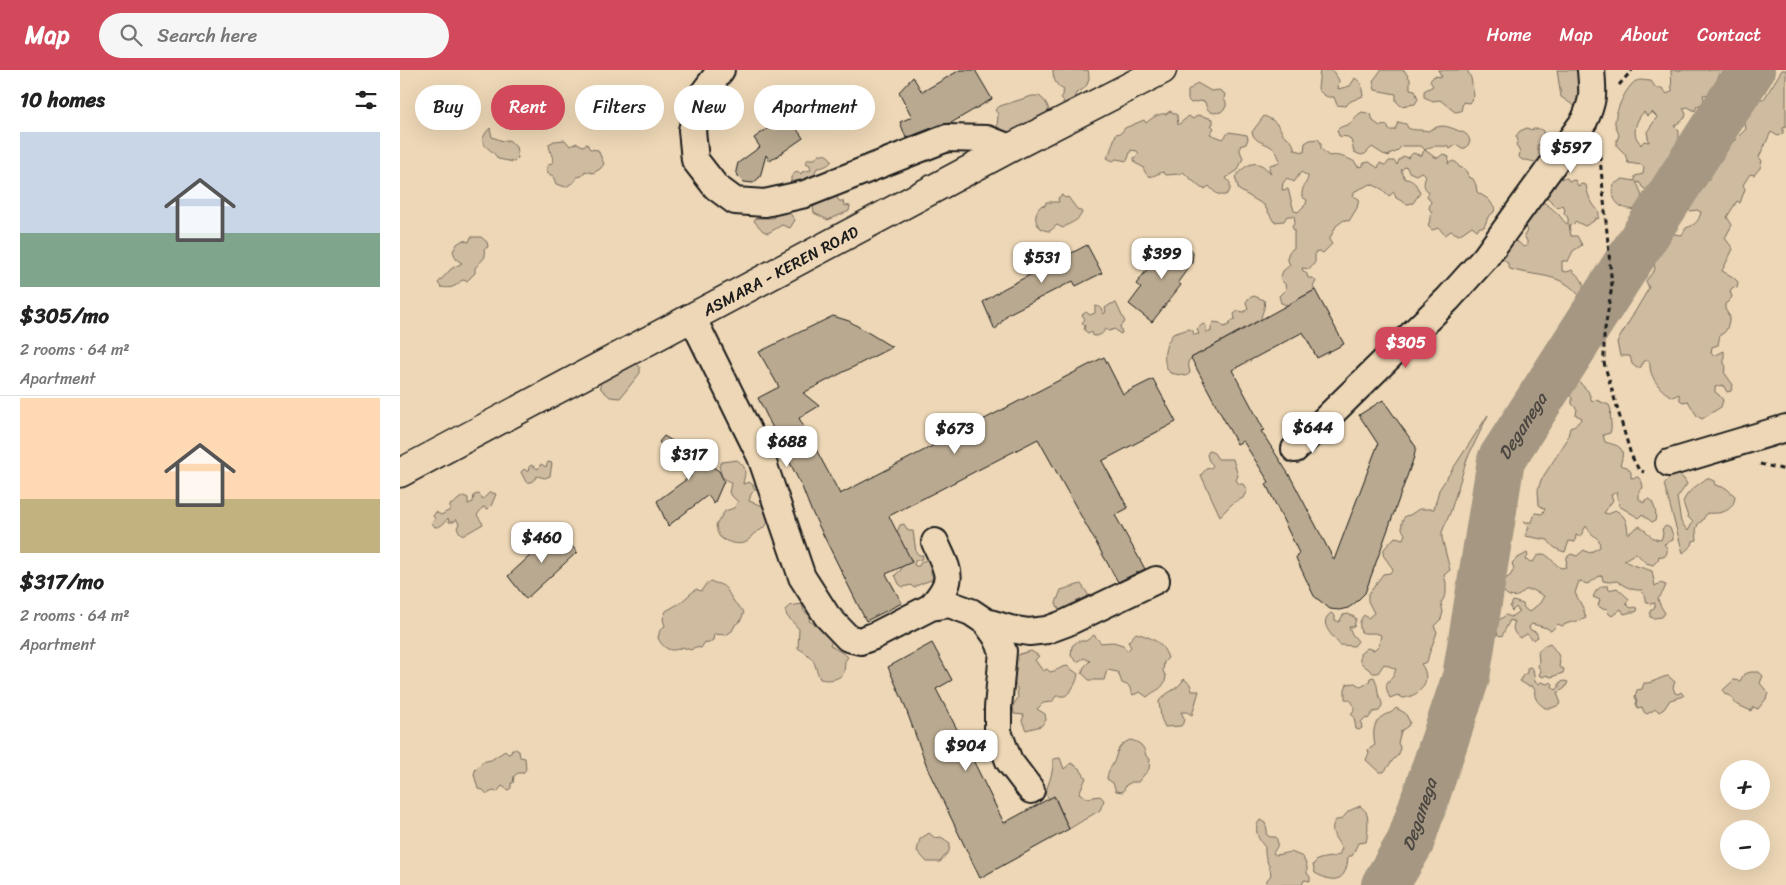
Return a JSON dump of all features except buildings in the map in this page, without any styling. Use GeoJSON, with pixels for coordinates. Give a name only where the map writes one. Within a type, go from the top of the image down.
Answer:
{"type":"FeatureCollection","features":[{"type":"Feature","properties":{"kind":"highway","name":"ASMARA - KEREN ROAD"},"geometry":{"type":"LineString","coordinates":[[400,473],[1010,148],[1162,70]]}},
{"type":"Feature","properties":{"kind":"street"},"geometry":{"type":"LineString","coordinates":[[721,70],[702,95],[692,130],[695,160],[716,187],[735,201],[765,203],[805,194],[947,138],[987,139],[1010,148]]}},
{"type":"Feature","properties":{"kind":"street"},"geometry":{"type":"LineString","coordinates":[[1295,448],[1448,299],[1485,258],[1584,121],[1591,107],[1594,94],[1591,70]]}},
{"type":"Feature","properties":{"kind":"street"},"geometry":{"type":"LineString","coordinates":[[692,317],[761,457],[802,577],[827,616],[848,638],[860,641],[874,636],[931,607],[949,604],[1010,629],[1029,632],[1047,630]]}},
{"type":"Feature","properties":{"kind":"street"},"geometry":{"type":"LineString","coordinates":[[1669,463],[1786,428]]}},
{"type":"Feature","properties":{"kind":"street"},"geometry":{"type":"LineString","coordinates":[[935,542],[949,573],[978,617],[996,636],[1003,651],[998,732],[1009,761],[1031,790]]}},
{"type":"Feature","properties":{"kind":"street"},"geometry":{"type":"LineString","coordinates":[[931,607],[948,583],[949,573]]}},
{"type":"Feature","properties":{"kind":"street"},"geometry":{"type":"LineString","coordinates":[[1003,651],[1022,638],[1066,623],[1156,580]]}},
{"type":"Feature","properties":{"kind":"path"},"geometry":{"type":"LineString","coordinates":[[1598,143],[1612,286],[1604,335],[1604,364],[1631,455],[1639,470],[1646,473],[1669,463]]}},
{"type":"Feature","properties":{"kind":"shaded area"},"geometry":{"type":"Polygon","coordinates":[[[1053,70],[1088,70],[1089,78],[1087,84],[1076,93],[1069,105],[1065,104],[1061,97],[1064,90],[1056,82],[1053,70]]]}},
{"type":"Feature","properties":{"kind":"shaded area"},"geometry":{"type":"Polygon","coordinates":[[[1320,70],[1332,70],[1339,80],[1338,89],[1350,86],[1355,78],[1361,83],[1363,96],[1345,106],[1337,105],[1334,97],[1325,96],[1318,89],[1320,70]]]}},
{"type":"Feature","properties":{"kind":"shaded area"},"geometry":{"type":"Polygon","coordinates":[[[1381,70],[1404,70],[1410,79],[1410,89],[1415,90],[1418,99],[1415,104],[1401,106],[1396,101],[1396,94],[1375,90],[1373,81],[1381,70]]]}},
{"type":"Feature","properties":{"kind":"shaded area"},"geometry":{"type":"Polygon","coordinates":[[[1438,70],[1467,70],[1471,78],[1474,96],[1469,103],[1463,102],[1461,111],[1455,112],[1440,100],[1433,101],[1424,97],[1424,91],[1433,86],[1430,81],[1434,76],[1442,77],[1438,70]]]}},
{"type":"Feature","properties":{"kind":"shaded area"},"geometry":{"type":"Polygon","coordinates":[[[1557,70],[1581,70],[1578,92],[1585,94],[1579,109],[1561,97],[1557,70]]]}},
{"type":"Feature","properties":{"kind":"shaded area"},"geometry":{"type":"Polygon","coordinates":[[[1671,70],[1720,70],[1716,90],[1713,90],[1710,94],[1703,95],[1704,100],[1702,104],[1697,106],[1695,111],[1688,107],[1683,108],[1686,114],[1685,118],[1674,126],[1679,131],[1679,143],[1669,154],[1670,164],[1664,173],[1659,173],[1659,178],[1664,183],[1662,187],[1647,190],[1640,183],[1636,182],[1641,195],[1639,209],[1622,207],[1613,196],[1614,184],[1623,179],[1635,181],[1635,176],[1643,174],[1644,168],[1642,165],[1628,163],[1625,154],[1617,146],[1619,135],[1615,119],[1621,101],[1628,88],[1638,80],[1651,81],[1656,88],[1662,88],[1667,94],[1672,91],[1671,70]],[[1644,112],[1638,120],[1636,127],[1635,134],[1641,145],[1644,141],[1649,142],[1647,132],[1657,117],[1652,112],[1647,116],[1644,112]]]}},
{"type":"Feature","properties":{"kind":"shaded area"},"geometry":{"type":"Polygon","coordinates":[[[1782,70],[1786,70],[1786,127],[1783,128],[1783,133],[1778,136],[1771,132],[1759,157],[1762,161],[1760,168],[1754,175],[1750,174],[1743,185],[1745,189],[1740,203],[1737,201],[1727,217],[1732,225],[1725,238],[1733,249],[1722,271],[1738,282],[1737,288],[1733,287],[1730,291],[1732,297],[1725,304],[1725,309],[1730,317],[1727,328],[1720,335],[1718,345],[1712,347],[1711,353],[1714,356],[1724,351],[1726,367],[1724,372],[1733,385],[1731,391],[1727,392],[1723,385],[1715,387],[1715,392],[1723,400],[1721,407],[1702,419],[1697,416],[1688,401],[1683,402],[1680,400],[1679,394],[1673,397],[1661,388],[1654,379],[1648,360],[1643,362],[1641,367],[1637,368],[1632,364],[1630,356],[1620,356],[1617,342],[1649,288],[1646,281],[1655,269],[1655,258],[1659,249],[1674,234],[1682,235],[1686,228],[1694,224],[1699,218],[1701,212],[1697,210],[1690,211],[1682,204],[1682,197],[1695,186],[1696,169],[1699,162],[1716,149],[1722,153],[1727,143],[1734,141],[1746,129],[1744,118],[1738,115],[1735,110],[1741,100],[1748,94],[1764,99],[1782,70]]]}},
{"type":"Feature","properties":{"kind":"shaded area"},"geometry":{"type":"Polygon","coordinates":[[[1197,83],[1211,91],[1219,90],[1225,94],[1226,107],[1221,112],[1210,112],[1205,102],[1191,103],[1188,100],[1188,91],[1197,83]]]}},
{"type":"Feature","properties":{"kind":"shaded area"},"geometry":{"type":"Polygon","coordinates":[[[1032,96],[1039,96],[1043,99],[1049,113],[1023,130],[1009,134],[997,129],[998,114],[995,110],[1000,106],[1032,96]]]}},
{"type":"Feature","properties":{"kind":"shaded area"},"geometry":{"type":"Polygon","coordinates":[[[1170,111],[1177,115],[1178,125],[1189,116],[1193,119],[1198,115],[1213,119],[1213,124],[1211,125],[1214,128],[1210,134],[1223,139],[1229,132],[1247,135],[1246,144],[1240,146],[1243,158],[1238,170],[1226,178],[1230,183],[1230,190],[1226,195],[1216,193],[1209,186],[1205,189],[1201,188],[1183,172],[1166,175],[1163,172],[1149,176],[1143,167],[1135,163],[1134,158],[1139,154],[1137,151],[1131,150],[1127,161],[1116,159],[1113,161],[1107,158],[1116,134],[1121,133],[1125,128],[1144,120],[1146,123],[1155,116],[1166,114],[1170,111]]]}},
{"type":"Feature","properties":{"kind":"shaded area"},"geometry":{"type":"Polygon","coordinates":[[[1360,113],[1371,114],[1373,121],[1380,126],[1387,125],[1389,130],[1395,130],[1398,122],[1406,124],[1410,129],[1428,131],[1440,126],[1465,133],[1470,141],[1467,147],[1462,149],[1456,145],[1450,149],[1447,146],[1436,146],[1425,150],[1421,146],[1402,146],[1389,156],[1372,147],[1365,154],[1361,155],[1354,152],[1351,140],[1348,137],[1339,136],[1337,130],[1349,124],[1360,113]]]}},
{"type":"Feature","properties":{"kind":"shaded area"},"geometry":{"type":"Polygon","coordinates":[[[1264,116],[1276,123],[1283,135],[1291,141],[1295,150],[1304,152],[1305,143],[1318,139],[1321,143],[1321,149],[1329,156],[1346,158],[1355,162],[1357,166],[1362,167],[1364,163],[1369,162],[1378,168],[1380,163],[1384,165],[1389,161],[1394,161],[1397,165],[1404,156],[1408,158],[1413,153],[1422,156],[1425,150],[1438,158],[1443,154],[1449,157],[1448,164],[1453,161],[1459,167],[1465,169],[1469,177],[1473,179],[1477,192],[1488,199],[1495,208],[1494,212],[1488,217],[1484,227],[1480,227],[1477,230],[1472,226],[1459,235],[1451,231],[1445,235],[1439,228],[1432,230],[1428,226],[1432,213],[1429,208],[1431,202],[1427,196],[1429,192],[1424,185],[1426,175],[1421,172],[1416,175],[1409,172],[1406,166],[1401,170],[1405,179],[1414,183],[1420,193],[1413,203],[1407,204],[1396,198],[1394,192],[1389,196],[1382,189],[1371,184],[1355,191],[1353,196],[1359,199],[1357,208],[1349,221],[1344,220],[1336,226],[1329,240],[1332,244],[1323,253],[1315,252],[1315,262],[1310,269],[1302,268],[1308,278],[1313,278],[1316,281],[1313,287],[1315,290],[1287,305],[1281,303],[1279,296],[1286,289],[1285,284],[1280,279],[1283,271],[1290,265],[1287,258],[1289,252],[1294,248],[1294,230],[1292,227],[1295,222],[1294,216],[1287,216],[1284,221],[1274,222],[1264,205],[1239,190],[1235,177],[1246,166],[1253,164],[1262,166],[1271,173],[1270,165],[1280,162],[1278,154],[1274,149],[1257,140],[1252,132],[1264,116]],[[1301,172],[1294,182],[1287,178],[1283,183],[1282,190],[1288,189],[1294,211],[1298,212],[1306,204],[1307,200],[1302,197],[1302,193],[1308,176],[1301,172]]]}},
{"type":"Feature","properties":{"kind":"shaded area"},"geometry":{"type":"Polygon","coordinates":[[[490,128],[492,137],[503,141],[509,140],[516,147],[518,158],[514,162],[498,159],[485,145],[483,139],[490,128]]]}},
{"type":"Feature","properties":{"kind":"shaded area"},"geometry":{"type":"Polygon","coordinates":[[[1527,128],[1543,131],[1545,141],[1543,145],[1537,145],[1539,162],[1522,160],[1519,157],[1520,152],[1516,145],[1518,140],[1516,136],[1520,131],[1527,128]]]}},
{"type":"Feature","properties":{"kind":"shaded area"},"geometry":{"type":"Polygon","coordinates":[[[565,140],[570,146],[577,143],[583,146],[587,144],[590,149],[598,150],[604,164],[593,173],[585,171],[582,176],[577,177],[575,181],[566,187],[556,184],[553,176],[547,173],[547,166],[553,162],[549,144],[554,141],[565,140]]]}},
{"type":"Feature","properties":{"kind":"shaded area"},"geometry":{"type":"Polygon","coordinates":[[[819,154],[827,155],[832,161],[826,166],[817,168],[815,179],[795,186],[791,183],[791,177],[797,171],[801,174],[811,170],[810,165],[806,163],[808,159],[815,159],[819,154]]]}},
{"type":"Feature","properties":{"kind":"shaded area"},"geometry":{"type":"Polygon","coordinates":[[[1567,178],[1569,181],[1575,180],[1578,186],[1586,185],[1590,200],[1599,213],[1598,219],[1595,218],[1594,221],[1585,226],[1575,221],[1574,224],[1569,225],[1571,236],[1577,236],[1582,245],[1573,251],[1568,261],[1562,261],[1562,271],[1572,270],[1582,281],[1585,295],[1583,299],[1562,281],[1510,269],[1507,262],[1501,257],[1507,243],[1516,242],[1523,247],[1527,246],[1524,236],[1527,231],[1524,224],[1539,200],[1568,224],[1568,218],[1564,213],[1565,208],[1562,205],[1558,208],[1546,196],[1554,181],[1567,178]]]}},
{"type":"Feature","properties":{"kind":"shaded area"},"geometry":{"type":"Polygon","coordinates":[[[1062,195],[1065,198],[1068,197],[1077,209],[1082,212],[1081,215],[1077,220],[1063,228],[1057,225],[1050,231],[1041,228],[1036,221],[1036,213],[1042,205],[1045,206],[1046,202],[1059,202],[1058,198],[1062,195]]]}},
{"type":"Feature","properties":{"kind":"shaded area"},"geometry":{"type":"Polygon","coordinates":[[[831,196],[837,197],[839,201],[843,201],[844,205],[850,206],[849,211],[828,220],[814,213],[813,207],[831,196]]]}},
{"type":"Feature","properties":{"kind":"shaded area"},"geometry":{"type":"Polygon","coordinates":[[[781,210],[788,211],[795,220],[790,228],[782,225],[768,233],[763,231],[754,221],[756,218],[773,218],[781,210]]]}},
{"type":"Feature","properties":{"kind":"shaded area"},"geometry":{"type":"Polygon","coordinates":[[[471,237],[481,237],[487,242],[488,247],[484,249],[485,257],[475,268],[475,273],[467,281],[462,280],[450,288],[441,287],[438,283],[451,269],[462,263],[456,259],[453,251],[457,244],[463,240],[469,242],[471,237]]]}},
{"type":"Feature","properties":{"kind":"shaded area"},"geometry":{"type":"Polygon","coordinates":[[[1254,296],[1264,300],[1261,319],[1191,358],[1188,362],[1190,373],[1186,376],[1170,373],[1165,364],[1165,354],[1167,343],[1173,334],[1189,329],[1193,331],[1194,335],[1199,334],[1197,329],[1203,324],[1206,326],[1206,332],[1211,332],[1214,322],[1220,323],[1224,327],[1229,325],[1235,319],[1234,314],[1248,309],[1246,302],[1254,296]]]}},
{"type":"Feature","properties":{"kind":"shaded area"},"geometry":{"type":"Polygon","coordinates":[[[1116,303],[1125,322],[1120,326],[1122,333],[1120,334],[1115,329],[1109,331],[1105,329],[1098,336],[1093,336],[1092,332],[1088,333],[1084,330],[1085,326],[1082,323],[1085,319],[1082,315],[1086,312],[1090,315],[1095,313],[1095,306],[1103,310],[1103,314],[1106,312],[1105,308],[1116,303]]]}},
{"type":"Feature","properties":{"kind":"shaded area"},"geometry":{"type":"Polygon","coordinates":[[[632,364],[637,364],[640,367],[640,373],[620,398],[610,397],[601,389],[600,384],[602,380],[632,364]]]}},
{"type":"Feature","properties":{"kind":"shaded area"},"geometry":{"type":"Polygon","coordinates":[[[1579,382],[1588,391],[1592,401],[1596,400],[1609,405],[1611,410],[1611,427],[1610,433],[1603,435],[1605,442],[1622,450],[1620,465],[1627,467],[1631,472],[1631,478],[1638,477],[1642,482],[1643,488],[1639,491],[1639,499],[1644,503],[1645,500],[1650,499],[1656,515],[1655,521],[1652,522],[1642,514],[1639,518],[1619,506],[1617,492],[1611,495],[1613,500],[1604,513],[1609,514],[1615,510],[1622,515],[1628,534],[1639,526],[1652,537],[1661,540],[1662,529],[1666,526],[1670,528],[1673,535],[1673,540],[1664,544],[1667,548],[1667,553],[1664,557],[1659,556],[1653,565],[1646,563],[1636,553],[1624,560],[1652,571],[1655,586],[1660,583],[1666,585],[1658,599],[1665,613],[1662,617],[1650,617],[1650,611],[1655,607],[1655,603],[1650,604],[1646,601],[1642,590],[1629,588],[1617,581],[1603,581],[1602,575],[1587,584],[1579,581],[1575,593],[1586,618],[1562,626],[1558,624],[1551,631],[1532,624],[1529,627],[1530,630],[1536,632],[1538,637],[1533,640],[1527,634],[1520,638],[1513,629],[1515,622],[1510,620],[1502,636],[1498,635],[1496,629],[1499,620],[1506,615],[1511,617],[1519,611],[1516,607],[1512,611],[1510,607],[1513,601],[1523,604],[1524,608],[1529,612],[1540,603],[1544,596],[1533,590],[1525,590],[1513,597],[1504,591],[1500,582],[1510,576],[1514,569],[1512,563],[1516,559],[1527,553],[1528,556],[1525,560],[1533,562],[1537,556],[1544,554],[1561,568],[1566,567],[1567,557],[1571,554],[1577,556],[1584,550],[1589,553],[1600,547],[1599,540],[1586,526],[1580,537],[1576,535],[1575,542],[1569,541],[1565,552],[1555,548],[1548,540],[1525,536],[1529,527],[1524,522],[1532,522],[1535,513],[1542,514],[1545,509],[1539,505],[1538,490],[1541,480],[1567,440],[1570,428],[1582,418],[1576,415],[1577,409],[1572,404],[1572,398],[1569,394],[1573,386],[1579,382]]]}},
{"type":"Feature","properties":{"kind":"shaded area"},"geometry":{"type":"Polygon","coordinates":[[[1488,415],[1467,459],[1442,532],[1450,570],[1444,575],[1446,594],[1441,603],[1443,612],[1441,619],[1434,626],[1437,632],[1427,662],[1421,664],[1426,676],[1425,681],[1420,691],[1409,697],[1403,698],[1398,695],[1390,698],[1386,688],[1396,669],[1384,664],[1378,673],[1373,673],[1360,662],[1360,654],[1367,648],[1374,650],[1379,645],[1381,635],[1361,632],[1360,623],[1362,617],[1364,615],[1368,618],[1374,613],[1368,601],[1368,595],[1383,574],[1390,573],[1393,569],[1383,555],[1384,549],[1395,537],[1403,539],[1405,534],[1402,525],[1405,516],[1419,509],[1434,509],[1439,490],[1488,415]]]}},
{"type":"Feature","properties":{"kind":"shaded area"},"geometry":{"type":"Polygon","coordinates":[[[1209,451],[1214,453],[1218,459],[1233,459],[1238,476],[1236,480],[1239,484],[1243,484],[1247,490],[1243,498],[1233,503],[1220,516],[1201,475],[1213,465],[1207,455],[1209,451]]]}},
{"type":"Feature","properties":{"kind":"shaded area"},"geometry":{"type":"Polygon","coordinates":[[[737,460],[744,468],[743,484],[749,482],[755,490],[751,494],[749,501],[763,506],[770,512],[766,526],[747,541],[740,544],[722,539],[718,534],[716,525],[725,511],[734,508],[738,502],[729,493],[731,483],[722,477],[719,466],[722,462],[737,460]]]}},
{"type":"Feature","properties":{"kind":"shaded area"},"geometry":{"type":"Polygon","coordinates":[[[548,462],[552,463],[550,476],[545,478],[537,476],[532,481],[526,482],[521,472],[524,469],[528,472],[531,465],[538,469],[541,464],[546,467],[548,462]]]}},
{"type":"Feature","properties":{"kind":"shaded area"},"geometry":{"type":"Polygon","coordinates":[[[1678,474],[1687,484],[1677,498],[1681,522],[1688,531],[1693,522],[1688,517],[1683,502],[1687,494],[1696,486],[1707,478],[1714,481],[1715,485],[1726,488],[1735,496],[1732,506],[1726,511],[1707,513],[1698,524],[1696,530],[1697,540],[1693,541],[1692,545],[1683,553],[1664,484],[1672,475],[1678,474]]]}},
{"type":"Feature","properties":{"kind":"shaded area"},"geometry":{"type":"Polygon","coordinates":[[[490,492],[496,494],[491,506],[488,509],[483,507],[477,515],[483,524],[464,535],[457,528],[459,524],[456,519],[454,522],[449,522],[448,518],[437,527],[432,523],[436,512],[441,515],[450,510],[450,505],[462,497],[468,498],[468,504],[473,502],[474,495],[479,494],[483,499],[490,492]]]}},
{"type":"Feature","properties":{"kind":"shaded area"},"geometry":{"type":"Polygon","coordinates":[[[904,524],[908,531],[913,531],[916,552],[919,555],[923,555],[922,559],[916,560],[915,566],[919,566],[921,562],[928,559],[932,562],[931,573],[933,577],[931,580],[914,588],[911,585],[903,587],[899,584],[895,575],[901,570],[901,567],[894,561],[896,535],[900,525],[904,524]]]}},
{"type":"Feature","properties":{"kind":"shaded area"},"geometry":{"type":"Polygon","coordinates":[[[712,582],[726,588],[734,602],[744,612],[741,620],[726,635],[714,634],[713,640],[709,643],[705,642],[701,648],[695,647],[691,650],[682,647],[671,650],[662,645],[658,638],[660,630],[665,626],[663,619],[666,611],[680,603],[696,589],[701,591],[706,584],[712,582]]]}},
{"type":"Feature","properties":{"kind":"shaded area"},"geometry":{"type":"Polygon","coordinates":[[[1081,584],[1088,594],[1087,601],[1064,612],[1059,610],[1056,603],[1061,590],[1081,584]]]}},
{"type":"Feature","properties":{"kind":"shaded area"},"geometry":{"type":"Polygon","coordinates":[[[1602,586],[1608,586],[1609,590],[1617,588],[1629,599],[1626,604],[1631,608],[1635,607],[1638,609],[1636,612],[1624,614],[1621,609],[1612,616],[1608,613],[1607,608],[1603,609],[1598,606],[1600,600],[1593,597],[1602,586]]]}},
{"type":"Feature","properties":{"kind":"shaded area"},"geometry":{"type":"Polygon","coordinates":[[[802,604],[804,611],[810,616],[809,621],[827,631],[833,639],[830,645],[848,657],[845,661],[844,673],[836,679],[820,679],[812,659],[798,648],[799,629],[787,616],[785,610],[789,606],[802,604]]]}},
{"type":"Feature","properties":{"kind":"shaded area"},"geometry":{"type":"Polygon","coordinates":[[[1331,613],[1335,616],[1335,620],[1339,622],[1343,615],[1348,614],[1356,618],[1354,627],[1349,627],[1358,641],[1354,646],[1340,645],[1330,634],[1326,621],[1331,613]]]}},
{"type":"Feature","properties":{"kind":"shaded area"},"geometry":{"type":"Polygon","coordinates":[[[1136,633],[1156,641],[1166,652],[1168,658],[1164,662],[1165,681],[1159,689],[1147,697],[1140,692],[1133,695],[1129,686],[1122,683],[1118,672],[1107,670],[1104,680],[1089,680],[1082,673],[1084,667],[1090,661],[1084,658],[1077,662],[1071,656],[1072,646],[1078,641],[1086,641],[1094,635],[1101,643],[1113,642],[1123,645],[1127,651],[1131,647],[1128,642],[1136,633]]]}},
{"type":"Feature","properties":{"kind":"shaded area"},"geometry":{"type":"Polygon","coordinates":[[[1550,643],[1558,654],[1559,667],[1564,669],[1563,673],[1551,677],[1546,675],[1543,677],[1539,675],[1541,671],[1538,666],[1538,652],[1543,646],[1550,643]]]}},
{"type":"Feature","properties":{"kind":"shaded area"},"geometry":{"type":"Polygon","coordinates":[[[1031,651],[1039,656],[1035,660],[1043,671],[1047,669],[1050,672],[1067,666],[1078,674],[1074,686],[1068,694],[1056,696],[1052,702],[1043,703],[1037,709],[1045,714],[1046,720],[1041,726],[1026,730],[1022,721],[1024,715],[1014,714],[1013,705],[1018,698],[1017,688],[1012,678],[1013,660],[1020,654],[1031,651]]]}},
{"type":"Feature","properties":{"kind":"shaded area"},"geometry":{"type":"Polygon","coordinates":[[[1527,668],[1533,669],[1535,682],[1538,684],[1550,682],[1556,690],[1559,687],[1559,683],[1568,682],[1565,688],[1557,693],[1560,701],[1559,705],[1545,708],[1537,700],[1532,686],[1528,686],[1520,681],[1523,675],[1527,673],[1527,668]]]}},
{"type":"Feature","properties":{"kind":"shaded area"},"geometry":{"type":"Polygon","coordinates":[[[1759,672],[1763,676],[1760,683],[1768,693],[1758,709],[1753,707],[1751,711],[1734,703],[1732,697],[1725,694],[1723,690],[1734,680],[1740,681],[1744,674],[1759,672]]]}},
{"type":"Feature","properties":{"kind":"shaded area"},"geometry":{"type":"Polygon","coordinates":[[[1668,676],[1675,682],[1673,687],[1675,693],[1681,692],[1684,696],[1670,700],[1664,709],[1659,712],[1656,709],[1647,714],[1642,707],[1638,708],[1635,697],[1637,690],[1642,689],[1644,683],[1668,676]]]}},
{"type":"Feature","properties":{"kind":"shaded area"},"geometry":{"type":"Polygon","coordinates":[[[1374,677],[1382,706],[1379,711],[1373,712],[1368,719],[1365,718],[1361,722],[1362,728],[1359,730],[1356,729],[1354,717],[1351,714],[1354,710],[1353,704],[1345,699],[1345,689],[1347,684],[1355,683],[1361,687],[1369,682],[1370,678],[1374,677]]]}},
{"type":"Feature","properties":{"kind":"shaded area"},"geometry":{"type":"Polygon","coordinates":[[[1184,679],[1190,684],[1192,691],[1199,691],[1192,715],[1187,712],[1181,712],[1185,720],[1181,726],[1165,727],[1161,718],[1159,701],[1184,679]]]}},
{"type":"Feature","properties":{"kind":"shaded area"},"geometry":{"type":"Polygon","coordinates":[[[1396,708],[1405,713],[1410,722],[1401,731],[1398,743],[1400,747],[1399,754],[1384,772],[1379,772],[1366,760],[1369,753],[1368,750],[1375,745],[1375,725],[1379,719],[1396,708]]]}},
{"type":"Feature","properties":{"kind":"shaded area"},"geometry":{"type":"Polygon","coordinates":[[[1130,740],[1139,743],[1143,747],[1146,756],[1150,759],[1149,769],[1138,782],[1126,785],[1123,792],[1116,791],[1113,783],[1107,779],[1108,772],[1120,748],[1130,740]]]}},
{"type":"Feature","properties":{"kind":"shaded area"},"geometry":{"type":"Polygon","coordinates":[[[512,749],[519,751],[520,757],[525,758],[526,769],[523,773],[518,773],[514,776],[511,788],[508,790],[502,786],[497,792],[493,791],[487,794],[483,790],[478,789],[474,774],[476,768],[482,762],[491,760],[505,751],[508,754],[511,753],[512,749]]]}},
{"type":"Feature","properties":{"kind":"shaded area"},"geometry":{"type":"Polygon","coordinates":[[[1060,758],[1064,769],[1071,763],[1080,769],[1086,778],[1079,793],[1087,798],[1100,796],[1104,800],[1100,810],[1069,829],[1055,797],[1049,799],[1045,793],[1050,781],[1053,759],[1060,758]]]}},
{"type":"Feature","properties":{"kind":"shaded area"},"geometry":{"type":"Polygon","coordinates":[[[1360,806],[1366,811],[1368,818],[1366,842],[1358,843],[1352,856],[1348,856],[1343,875],[1339,878],[1329,879],[1315,873],[1313,865],[1317,860],[1339,855],[1342,848],[1335,838],[1333,831],[1336,820],[1342,819],[1349,811],[1360,806]]]}},
{"type":"Feature","properties":{"kind":"shaded area"},"geometry":{"type":"Polygon","coordinates":[[[1260,820],[1265,823],[1266,834],[1270,837],[1276,837],[1277,846],[1273,853],[1276,855],[1291,852],[1303,857],[1310,881],[1304,880],[1302,885],[1266,885],[1271,875],[1265,856],[1265,847],[1257,834],[1260,820]]]}},
{"type":"Feature","properties":{"kind":"shaded area"},"geometry":{"type":"Polygon","coordinates":[[[929,833],[935,838],[941,837],[950,843],[949,851],[940,862],[927,862],[917,851],[920,839],[929,833]]]}},
{"type":"Feature","properties":{"kind":"waterway","name":"Deganega"},"geometry":{"type":"LineString","coordinates":[[1385,885],[1410,843],[1466,677],[1501,460],[1751,70]]}}]}
